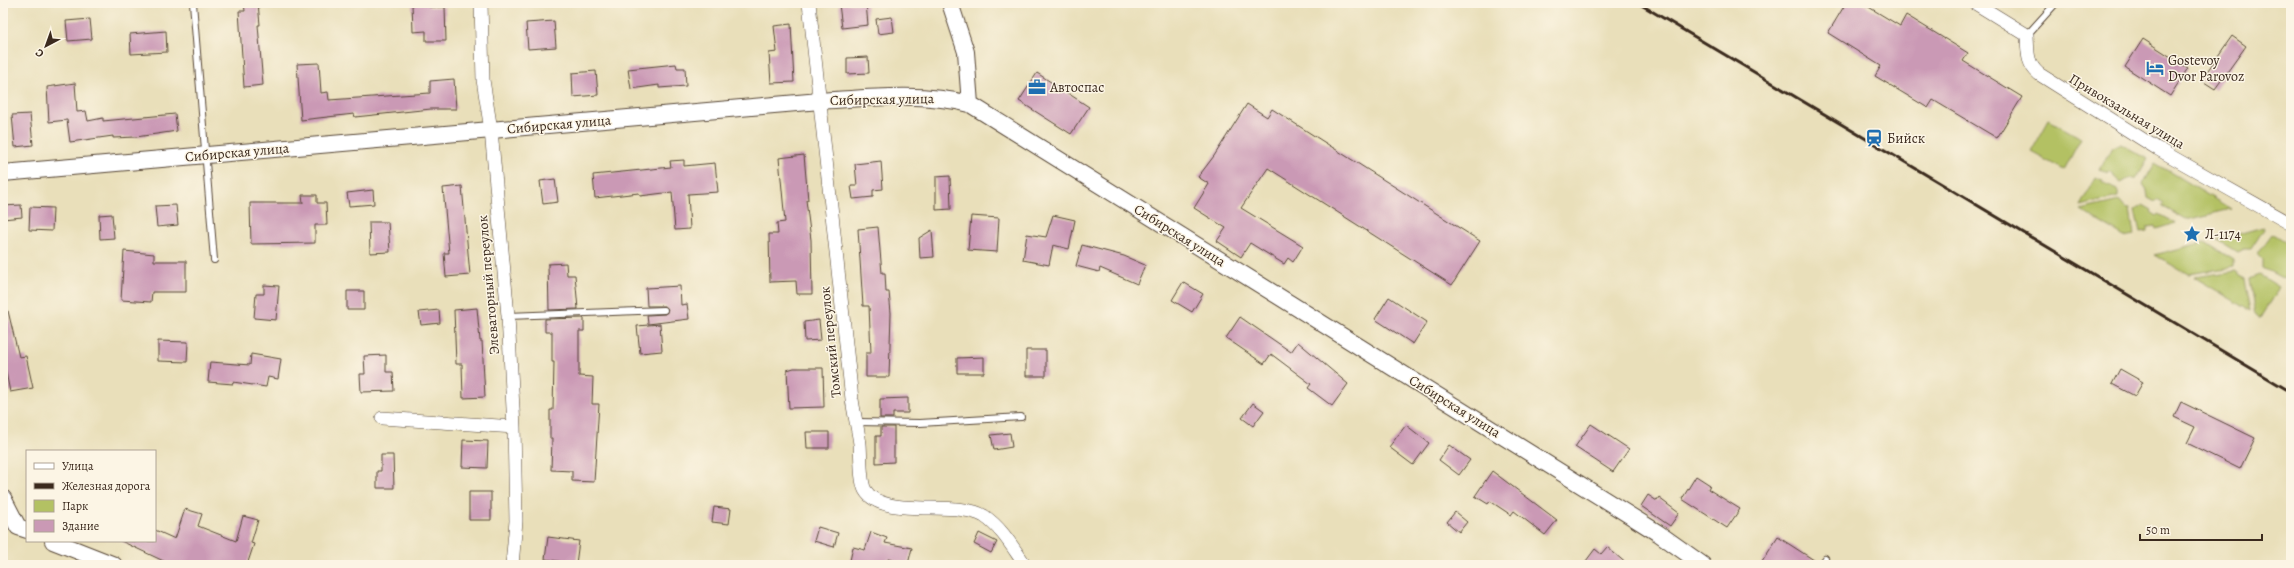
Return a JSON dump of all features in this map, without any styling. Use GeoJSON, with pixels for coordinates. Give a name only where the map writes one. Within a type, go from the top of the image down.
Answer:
{"type":"FeatureCollection","features":[{"type":"Feature","properties":{"kind":"street","name":"Элеваторный переулок"},"geometry":{"type":"LineString","coordinates":[[481,3],[483,80],[491,130],[508,316],[514,427],[516,522],[512,565]]}},
{"type":"Feature","properties":{"kind":"street","name":"Томский переулок"},"geometry":{"type":"LineString","coordinates":[[809,3],[864,488],[871,497],[885,503],[964,511],[983,516],[1002,532],[1024,565]]}},
{"type":"Feature","properties":{"kind":"street"},"geometry":{"type":"LineString","coordinates":[[950,3],[966,52],[970,104]]}},
{"type":"Feature","properties":{"kind":"street"},"geometry":{"type":"LineString","coordinates":[[1975,3],[2027,35]]}},
{"type":"Feature","properties":{"kind":"street","name":"Привокзальная улица"},"geometry":{"type":"LineString","coordinates":[[2027,35],[2028,59],[2031,68],[2039,74],[2158,149],[2291,224]]}},
{"type":"Feature","properties":{"kind":"street","name":"Сибирская улица"},"geometry":{"type":"LineString","coordinates":[[3,173],[820,101],[912,96],[943,98],[970,104],[1658,532],[1703,565]]}},
{"type":"Feature","properties":{"kind":"street"},"geometry":{"type":"LineString","coordinates":[[382,418],[514,427]]}},
{"type":"Feature","properties":{"kind":"street"},"geometry":{"type":"LineString","coordinates":[[3,498],[22,528]]}},
{"type":"Feature","properties":{"kind":"street"},"geometry":{"type":"LineString","coordinates":[[55,542],[90,558],[114,565]]}},
{"type":"Feature","properties":{"kind":"lane"},"geometry":{"type":"LineString","coordinates":[[193,3],[214,260]]}},
{"type":"Feature","properties":{"kind":"lane"},"geometry":{"type":"LineString","coordinates":[[2027,35],[2056,3]]}},
{"type":"Feature","properties":{"kind":"lane"},"geometry":{"type":"LineString","coordinates":[[508,316],[664,310]]}},
{"type":"Feature","properties":{"kind":"lane"},"geometry":{"type":"LineString","coordinates":[[856,422],[920,423],[1021,417]]}},
{"type":"Feature","properties":{"kind":"lane"},"geometry":{"type":"LineString","coordinates":[[3,520],[22,528]]}},
{"type":"Feature","properties":{"kind":"lane"},"geometry":{"type":"LineString","coordinates":[[1820,565],[1825,558]]}},
{"type":"Feature","properties":{"kind":"green space"},"geometry":{"type":"Polygon","coordinates":[[[2049,120],[2081,138],[2064,170],[2031,152],[2049,120]]]}},
{"type":"Feature","properties":{"kind":"green space"},"geometry":{"type":"Polygon","coordinates":[[[2121,144],[2148,159],[2137,178],[2130,178],[2121,183],[2109,172],[2108,174],[2100,169],[2112,147],[2121,144]]]}},
{"type":"Feature","properties":{"kind":"green space"},"geometry":{"type":"Polygon","coordinates":[[[2155,163],[2231,209],[2186,220],[2162,206],[2164,204],[2157,200],[2155,202],[2148,198],[2147,190],[2143,184],[2155,163]]]}},
{"type":"Feature","properties":{"kind":"green space"},"geometry":{"type":"Polygon","coordinates":[[[2096,177],[2103,181],[2102,183],[2118,190],[2118,197],[2080,206],[2096,177]]]}},
{"type":"Feature","properties":{"kind":"green space"},"geometry":{"type":"Polygon","coordinates":[[[2119,201],[2125,208],[2130,209],[2134,235],[2124,237],[2080,210],[2119,201]]]}},
{"type":"Feature","properties":{"kind":"green space"},"geometry":{"type":"Polygon","coordinates":[[[2143,205],[2152,210],[2151,212],[2157,216],[2159,214],[2176,223],[2156,229],[2155,226],[2147,227],[2147,231],[2140,232],[2135,210],[2143,205]]]}},
{"type":"Feature","properties":{"kind":"green space"},"geometry":{"type":"Polygon","coordinates":[[[2263,227],[2264,229],[2251,249],[2243,249],[2237,252],[2217,240],[2263,227]]]}},
{"type":"Feature","properties":{"kind":"green space"},"geometry":{"type":"Polygon","coordinates":[[[2272,234],[2291,246],[2291,267],[2284,279],[2263,268],[2263,259],[2258,253],[2272,234]]]}},
{"type":"Feature","properties":{"kind":"green space"},"geometry":{"type":"Polygon","coordinates":[[[2205,242],[2234,260],[2234,267],[2188,274],[2154,255],[2205,242]]]}},
{"type":"Feature","properties":{"kind":"green space"},"geometry":{"type":"Polygon","coordinates":[[[2236,271],[2239,276],[2245,279],[2251,311],[2194,277],[2236,271]]]}},
{"type":"Feature","properties":{"kind":"green space"},"geometry":{"type":"Polygon","coordinates":[[[2260,275],[2279,287],[2260,318],[2256,315],[2250,279],[2260,275]]]}},
{"type":"Feature","properties":{"kind":"building"},"geometry":{"type":"Polygon","coordinates":[[[244,3],[258,3],[260,25],[258,25],[263,85],[244,87],[239,11],[245,11],[244,3]]]}},
{"type":"Feature","properties":{"kind":"building"},"geometry":{"type":"Polygon","coordinates":[[[412,3],[428,3],[429,7],[445,7],[446,41],[426,41],[426,31],[413,32],[412,3]]]}},
{"type":"Feature","properties":{"kind":"building"},"geometry":{"type":"Polygon","coordinates":[[[866,3],[868,25],[842,28],[839,4],[866,3]]]}},
{"type":"Feature","properties":{"kind":"building","name":"Бийск"},"geometry":{"type":"Polygon","coordinates":[[[1846,3],[1862,3],[1900,26],[1906,15],[1968,53],[1963,61],[2022,97],[1997,138],[1933,100],[1928,108],[1875,76],[1881,66],[1828,33],[1846,3]]]}},
{"type":"Feature","properties":{"kind":"building"},"geometry":{"type":"Polygon","coordinates":[[[892,17],[894,32],[878,34],[876,19],[892,17]]]}},
{"type":"Feature","properties":{"kind":"building"},"geometry":{"type":"Polygon","coordinates":[[[90,19],[92,39],[68,41],[66,21],[90,19]]]}},
{"type":"Feature","properties":{"kind":"building"},"geometry":{"type":"Polygon","coordinates":[[[554,21],[556,47],[528,49],[526,23],[554,21]]]}},
{"type":"Feature","properties":{"kind":"building"},"geometry":{"type":"Polygon","coordinates":[[[791,24],[794,82],[771,83],[769,53],[777,52],[774,26],[791,24]]]}},
{"type":"Feature","properties":{"kind":"building"},"geometry":{"type":"Polygon","coordinates":[[[166,31],[167,52],[131,54],[130,34],[166,31]]]}},
{"type":"Feature","properties":{"kind":"building"},"geometry":{"type":"Polygon","coordinates":[[[2232,36],[2246,46],[2215,89],[2201,80],[2232,36]]]}},
{"type":"Feature","properties":{"kind":"building"},"geometry":{"type":"Polygon","coordinates":[[[2143,39],[2188,68],[2170,96],[2125,67],[2143,39]]]}},
{"type":"Feature","properties":{"kind":"building"},"geometry":{"type":"Polygon","coordinates":[[[868,57],[869,73],[847,74],[847,58],[868,57]]]}},
{"type":"Feature","properties":{"kind":"building"},"geometry":{"type":"Polygon","coordinates":[[[319,63],[321,93],[328,92],[329,100],[430,93],[430,81],[454,79],[456,109],[431,109],[355,117],[354,114],[301,120],[297,64],[319,63]]]}},
{"type":"Feature","properties":{"kind":"building"},"geometry":{"type":"Polygon","coordinates":[[[676,64],[677,68],[685,68],[686,86],[659,88],[659,85],[631,89],[628,69],[676,64]]]}},
{"type":"Feature","properties":{"kind":"building"},"geometry":{"type":"Polygon","coordinates":[[[596,71],[598,95],[573,97],[572,73],[596,71]]]}},
{"type":"Feature","properties":{"kind":"building"},"geometry":{"type":"Polygon","coordinates":[[[1037,73],[1089,107],[1071,134],[1019,101],[1037,73]]]}},
{"type":"Feature","properties":{"kind":"building"},"geometry":{"type":"Polygon","coordinates":[[[75,83],[77,112],[86,111],[88,121],[103,118],[103,121],[175,114],[177,131],[136,137],[113,138],[113,136],[70,142],[67,120],[49,122],[47,87],[75,83]]]}},
{"type":"Feature","properties":{"kind":"building"},"geometry":{"type":"Polygon","coordinates":[[[1247,104],[1267,117],[1272,109],[1480,241],[1452,285],[1268,168],[1241,208],[1303,246],[1293,262],[1288,258],[1284,264],[1250,243],[1241,257],[1217,241],[1226,228],[1194,208],[1209,184],[1198,177],[1214,156],[1247,104]]]}},
{"type":"Feature","properties":{"kind":"building"},"geometry":{"type":"Polygon","coordinates":[[[30,114],[33,145],[15,147],[12,115],[30,114]]]}},
{"type":"Feature","properties":{"kind":"building"},"geometry":{"type":"Polygon","coordinates":[[[804,155],[808,200],[806,200],[811,240],[812,294],[797,294],[796,281],[770,282],[769,234],[778,234],[777,223],[785,222],[779,158],[804,155]]]}},
{"type":"Feature","properties":{"kind":"building"},"geometry":{"type":"Polygon","coordinates":[[[684,160],[684,166],[715,163],[718,192],[688,194],[690,229],[675,230],[672,192],[640,196],[639,193],[595,198],[593,175],[671,167],[670,161],[684,160]]]}},
{"type":"Feature","properties":{"kind":"building"},"geometry":{"type":"Polygon","coordinates":[[[881,161],[883,189],[873,190],[873,197],[853,199],[851,186],[857,186],[855,164],[881,161]]]}},
{"type":"Feature","properties":{"kind":"building"},"geometry":{"type":"Polygon","coordinates":[[[950,176],[951,209],[936,210],[936,177],[950,176]]]}},
{"type":"Feature","properties":{"kind":"building"},"geometry":{"type":"Polygon","coordinates":[[[555,179],[558,202],[543,204],[540,181],[555,179]]]}},
{"type":"Feature","properties":{"kind":"building"},"geometry":{"type":"Polygon","coordinates":[[[462,186],[470,275],[446,277],[444,253],[449,253],[443,188],[462,186]]]}},
{"type":"Feature","properties":{"kind":"building"},"geometry":{"type":"Polygon","coordinates":[[[373,190],[374,204],[349,206],[347,193],[373,190]]]}},
{"type":"Feature","properties":{"kind":"building"},"geometry":{"type":"Polygon","coordinates":[[[302,195],[317,195],[317,203],[326,203],[327,225],[315,225],[315,243],[251,244],[250,203],[303,203],[302,195]]]}},
{"type":"Feature","properties":{"kind":"building"},"geometry":{"type":"Polygon","coordinates":[[[21,205],[22,217],[3,219],[3,206],[21,205]]]}},
{"type":"Feature","properties":{"kind":"building"},"geometry":{"type":"Polygon","coordinates":[[[176,205],[178,225],[157,227],[155,206],[176,205]]]}},
{"type":"Feature","properties":{"kind":"building"},"geometry":{"type":"Polygon","coordinates":[[[30,207],[53,208],[52,231],[29,230],[30,207]]]}},
{"type":"Feature","properties":{"kind":"building"},"geometry":{"type":"Polygon","coordinates":[[[112,214],[114,238],[100,239],[99,215],[112,214]]]}},
{"type":"Feature","properties":{"kind":"building"},"geometry":{"type":"Polygon","coordinates":[[[1053,215],[1075,220],[1069,249],[1053,245],[1049,265],[1023,260],[1027,234],[1046,237],[1053,215]]]}},
{"type":"Feature","properties":{"kind":"building"},"geometry":{"type":"Polygon","coordinates":[[[971,216],[999,218],[997,252],[968,250],[971,216]]]}},
{"type":"Feature","properties":{"kind":"building"},"geometry":{"type":"Polygon","coordinates":[[[369,222],[388,222],[390,252],[370,253],[369,222]]]}},
{"type":"Feature","properties":{"kind":"building"},"geometry":{"type":"Polygon","coordinates":[[[878,227],[882,273],[885,273],[886,292],[889,292],[891,313],[889,377],[866,377],[866,353],[871,353],[869,306],[863,306],[858,229],[878,227]]]}},
{"type":"Feature","properties":{"kind":"building"},"geometry":{"type":"Polygon","coordinates":[[[932,230],[934,257],[920,258],[919,238],[932,230]]]}},
{"type":"Feature","properties":{"kind":"building"},"geometry":{"type":"Polygon","coordinates":[[[1082,245],[1124,256],[1145,265],[1137,284],[1100,268],[1099,272],[1076,266],[1082,245]]]}},
{"type":"Feature","properties":{"kind":"building"},"geometry":{"type":"Polygon","coordinates":[[[124,251],[154,254],[154,261],[186,261],[186,292],[152,292],[151,302],[121,300],[124,251]]]}},
{"type":"Feature","properties":{"kind":"building"},"geometry":{"type":"Polygon","coordinates":[[[566,263],[567,275],[575,275],[578,309],[549,310],[548,264],[566,263]]]}},
{"type":"Feature","properties":{"kind":"building"},"geometry":{"type":"Polygon","coordinates":[[[1183,282],[1203,294],[1192,312],[1172,300],[1183,282]]]}},
{"type":"Feature","properties":{"kind":"building"},"geometry":{"type":"Polygon","coordinates":[[[264,285],[279,286],[276,320],[254,318],[256,294],[264,294],[264,285]]]}},
{"type":"Feature","properties":{"kind":"building"},"geometry":{"type":"Polygon","coordinates":[[[680,286],[681,305],[687,304],[689,319],[648,324],[647,315],[665,314],[668,309],[664,306],[647,306],[646,288],[680,286]]]}},
{"type":"Feature","properties":{"kind":"building"},"geometry":{"type":"Polygon","coordinates":[[[347,291],[364,291],[364,310],[347,310],[347,291]]]}},
{"type":"Feature","properties":{"kind":"building"},"geometry":{"type":"Polygon","coordinates":[[[1389,297],[1427,322],[1413,344],[1375,319],[1389,297]]]}},
{"type":"Feature","properties":{"kind":"building"},"geometry":{"type":"Polygon","coordinates":[[[477,308],[480,341],[482,341],[485,397],[463,398],[462,364],[456,364],[454,310],[477,308]]]}},
{"type":"Feature","properties":{"kind":"building"},"geometry":{"type":"Polygon","coordinates":[[[439,310],[440,323],[421,325],[419,312],[439,310]]]}},
{"type":"Feature","properties":{"kind":"building"},"geometry":{"type":"Polygon","coordinates":[[[3,311],[8,311],[19,357],[26,356],[33,388],[10,392],[3,357],[3,311]]]}},
{"type":"Feature","properties":{"kind":"building"},"geometry":{"type":"Polygon","coordinates":[[[1240,317],[1291,352],[1298,342],[1348,384],[1332,406],[1308,388],[1311,384],[1271,354],[1264,364],[1226,338],[1240,317]]]}},
{"type":"Feature","properties":{"kind":"building"},"geometry":{"type":"Polygon","coordinates":[[[584,318],[584,331],[579,331],[579,376],[593,377],[592,404],[599,404],[594,482],[572,481],[572,471],[551,470],[552,438],[550,438],[550,410],[553,410],[554,362],[552,362],[552,332],[545,332],[545,319],[584,318]]]}},
{"type":"Feature","properties":{"kind":"building"},"geometry":{"type":"Polygon","coordinates":[[[819,320],[821,340],[805,341],[804,322],[819,320]]]}},
{"type":"Feature","properties":{"kind":"building"},"geometry":{"type":"Polygon","coordinates":[[[660,324],[662,351],[640,353],[637,326],[660,324]]]}},
{"type":"Feature","properties":{"kind":"building"},"geometry":{"type":"Polygon","coordinates":[[[158,341],[188,342],[187,362],[158,361],[158,341]]]}},
{"type":"Feature","properties":{"kind":"building"},"geometry":{"type":"Polygon","coordinates":[[[1026,350],[1046,350],[1046,376],[1026,376],[1026,350]]]}},
{"type":"Feature","properties":{"kind":"building"},"geometry":{"type":"Polygon","coordinates":[[[251,354],[281,359],[278,379],[268,377],[266,387],[233,382],[233,384],[208,382],[210,362],[250,365],[251,354]]]}},
{"type":"Feature","properties":{"kind":"building"},"geometry":{"type":"Polygon","coordinates":[[[386,355],[386,372],[393,372],[394,391],[361,392],[360,374],[365,374],[364,356],[386,355]]]}},
{"type":"Feature","properties":{"kind":"building"},"geometry":{"type":"Polygon","coordinates":[[[984,357],[984,373],[957,373],[957,358],[984,357]]]}},
{"type":"Feature","properties":{"kind":"building"},"geometry":{"type":"Polygon","coordinates":[[[794,368],[823,368],[824,407],[789,408],[787,370],[794,368]]]}},
{"type":"Feature","properties":{"kind":"building"},"geometry":{"type":"Polygon","coordinates":[[[2120,369],[2143,382],[2135,396],[2112,384],[2120,369]]]}},
{"type":"Feature","properties":{"kind":"building"},"geometry":{"type":"Polygon","coordinates":[[[908,398],[908,413],[893,413],[893,418],[880,418],[880,399],[908,398]]]}},
{"type":"Feature","properties":{"kind":"building"},"geometry":{"type":"Polygon","coordinates":[[[2181,402],[2255,438],[2240,469],[2187,443],[2195,427],[2174,417],[2181,402]]]}},
{"type":"Feature","properties":{"kind":"building"},"geometry":{"type":"Polygon","coordinates":[[[1253,403],[1264,411],[1253,426],[1242,418],[1253,403]]]}},
{"type":"Feature","properties":{"kind":"building"},"geometry":{"type":"Polygon","coordinates":[[[1591,424],[1629,449],[1613,472],[1575,447],[1591,424]]]}},
{"type":"Feature","properties":{"kind":"building"},"geometry":{"type":"Polygon","coordinates":[[[1406,425],[1429,443],[1413,465],[1389,447],[1406,425]]]}},
{"type":"Feature","properties":{"kind":"building"},"geometry":{"type":"Polygon","coordinates":[[[881,427],[894,427],[894,462],[876,463],[876,436],[881,436],[881,427]]]}},
{"type":"Feature","properties":{"kind":"building"},"geometry":{"type":"Polygon","coordinates":[[[806,432],[829,432],[829,448],[807,448],[806,432]]]}},
{"type":"Feature","properties":{"kind":"building"},"geometry":{"type":"Polygon","coordinates":[[[1010,433],[1012,447],[994,450],[991,435],[1010,433]]]}},
{"type":"Feature","properties":{"kind":"building"},"geometry":{"type":"Polygon","coordinates":[[[463,440],[488,441],[487,468],[462,467],[463,440]]]}},
{"type":"Feature","properties":{"kind":"building"},"geometry":{"type":"Polygon","coordinates":[[[1449,445],[1470,460],[1459,475],[1439,460],[1449,445]]]}},
{"type":"Feature","properties":{"kind":"building"},"geometry":{"type":"Polygon","coordinates":[[[381,455],[393,455],[394,488],[377,488],[377,471],[381,471],[381,455]]]}},
{"type":"Feature","properties":{"kind":"building"},"geometry":{"type":"Polygon","coordinates":[[[1492,471],[1557,520],[1545,535],[1514,511],[1511,515],[1490,501],[1488,504],[1475,496],[1492,471]]]}},
{"type":"Feature","properties":{"kind":"building"},"geometry":{"type":"Polygon","coordinates":[[[1696,476],[1710,485],[1708,489],[1740,509],[1727,528],[1682,499],[1696,476]]]}},
{"type":"Feature","properties":{"kind":"building"},"geometry":{"type":"Polygon","coordinates":[[[469,492],[491,492],[491,520],[469,520],[469,492]]]}},
{"type":"Feature","properties":{"kind":"building"},"geometry":{"type":"Polygon","coordinates":[[[1648,495],[1657,501],[1659,498],[1679,513],[1670,526],[1641,506],[1648,495]]]}},
{"type":"Feature","properties":{"kind":"building"},"geometry":{"type":"Polygon","coordinates":[[[714,507],[731,509],[729,524],[712,522],[714,507]]]}},
{"type":"Feature","properties":{"kind":"building"},"geometry":{"type":"Polygon","coordinates":[[[185,509],[202,514],[198,526],[236,541],[243,516],[258,520],[251,543],[254,544],[247,565],[172,565],[123,542],[156,542],[156,530],[175,539],[185,509]]]}},
{"type":"Feature","properties":{"kind":"building"},"geometry":{"type":"Polygon","coordinates":[[[1455,512],[1467,522],[1459,532],[1447,522],[1455,512]]]}},
{"type":"Feature","properties":{"kind":"building"},"geometry":{"type":"Polygon","coordinates":[[[818,527],[838,533],[834,547],[814,541],[818,527]]]}},
{"type":"Feature","properties":{"kind":"building"},"geometry":{"type":"Polygon","coordinates":[[[871,532],[887,538],[885,543],[912,548],[908,564],[888,559],[886,565],[849,565],[853,547],[865,550],[871,532]]]}},
{"type":"Feature","properties":{"kind":"building"},"geometry":{"type":"Polygon","coordinates":[[[979,533],[997,542],[991,553],[974,544],[979,533]]]}},
{"type":"Feature","properties":{"kind":"building"},"geometry":{"type":"Polygon","coordinates":[[[548,537],[579,541],[576,564],[545,559],[548,537]]]}},
{"type":"Feature","properties":{"kind":"building"},"geometry":{"type":"Polygon","coordinates":[[[1778,537],[1817,562],[1816,565],[1760,565],[1778,537]]]}},
{"type":"Feature","properties":{"kind":"building"},"geometry":{"type":"Polygon","coordinates":[[[1607,547],[1628,565],[1583,565],[1595,549],[1601,554],[1607,547]]]}},
{"type":"Feature","properties":{"kind":"railway"},"geometry":{"type":"LineString","coordinates":[[1638,3],[2291,392]]}},
{"type":"Feature","properties":{"kind":"place","name":"Gostevoy Dvor Parovoz"},"geometry":{"type":"Point","coordinates":[2155,68]}},
{"type":"Feature","properties":{"kind":"place","name":"Автоспас"},"geometry":{"type":"Point","coordinates":[1037,87]}},
{"type":"Feature","properties":{"kind":"place","name":"Бийск"},"geometry":{"type":"Point","coordinates":[1874,138]}},
{"type":"Feature","properties":{"kind":"place","name":"Л-1174"},"geometry":{"type":"Point","coordinates":[2192,234]}}]}
